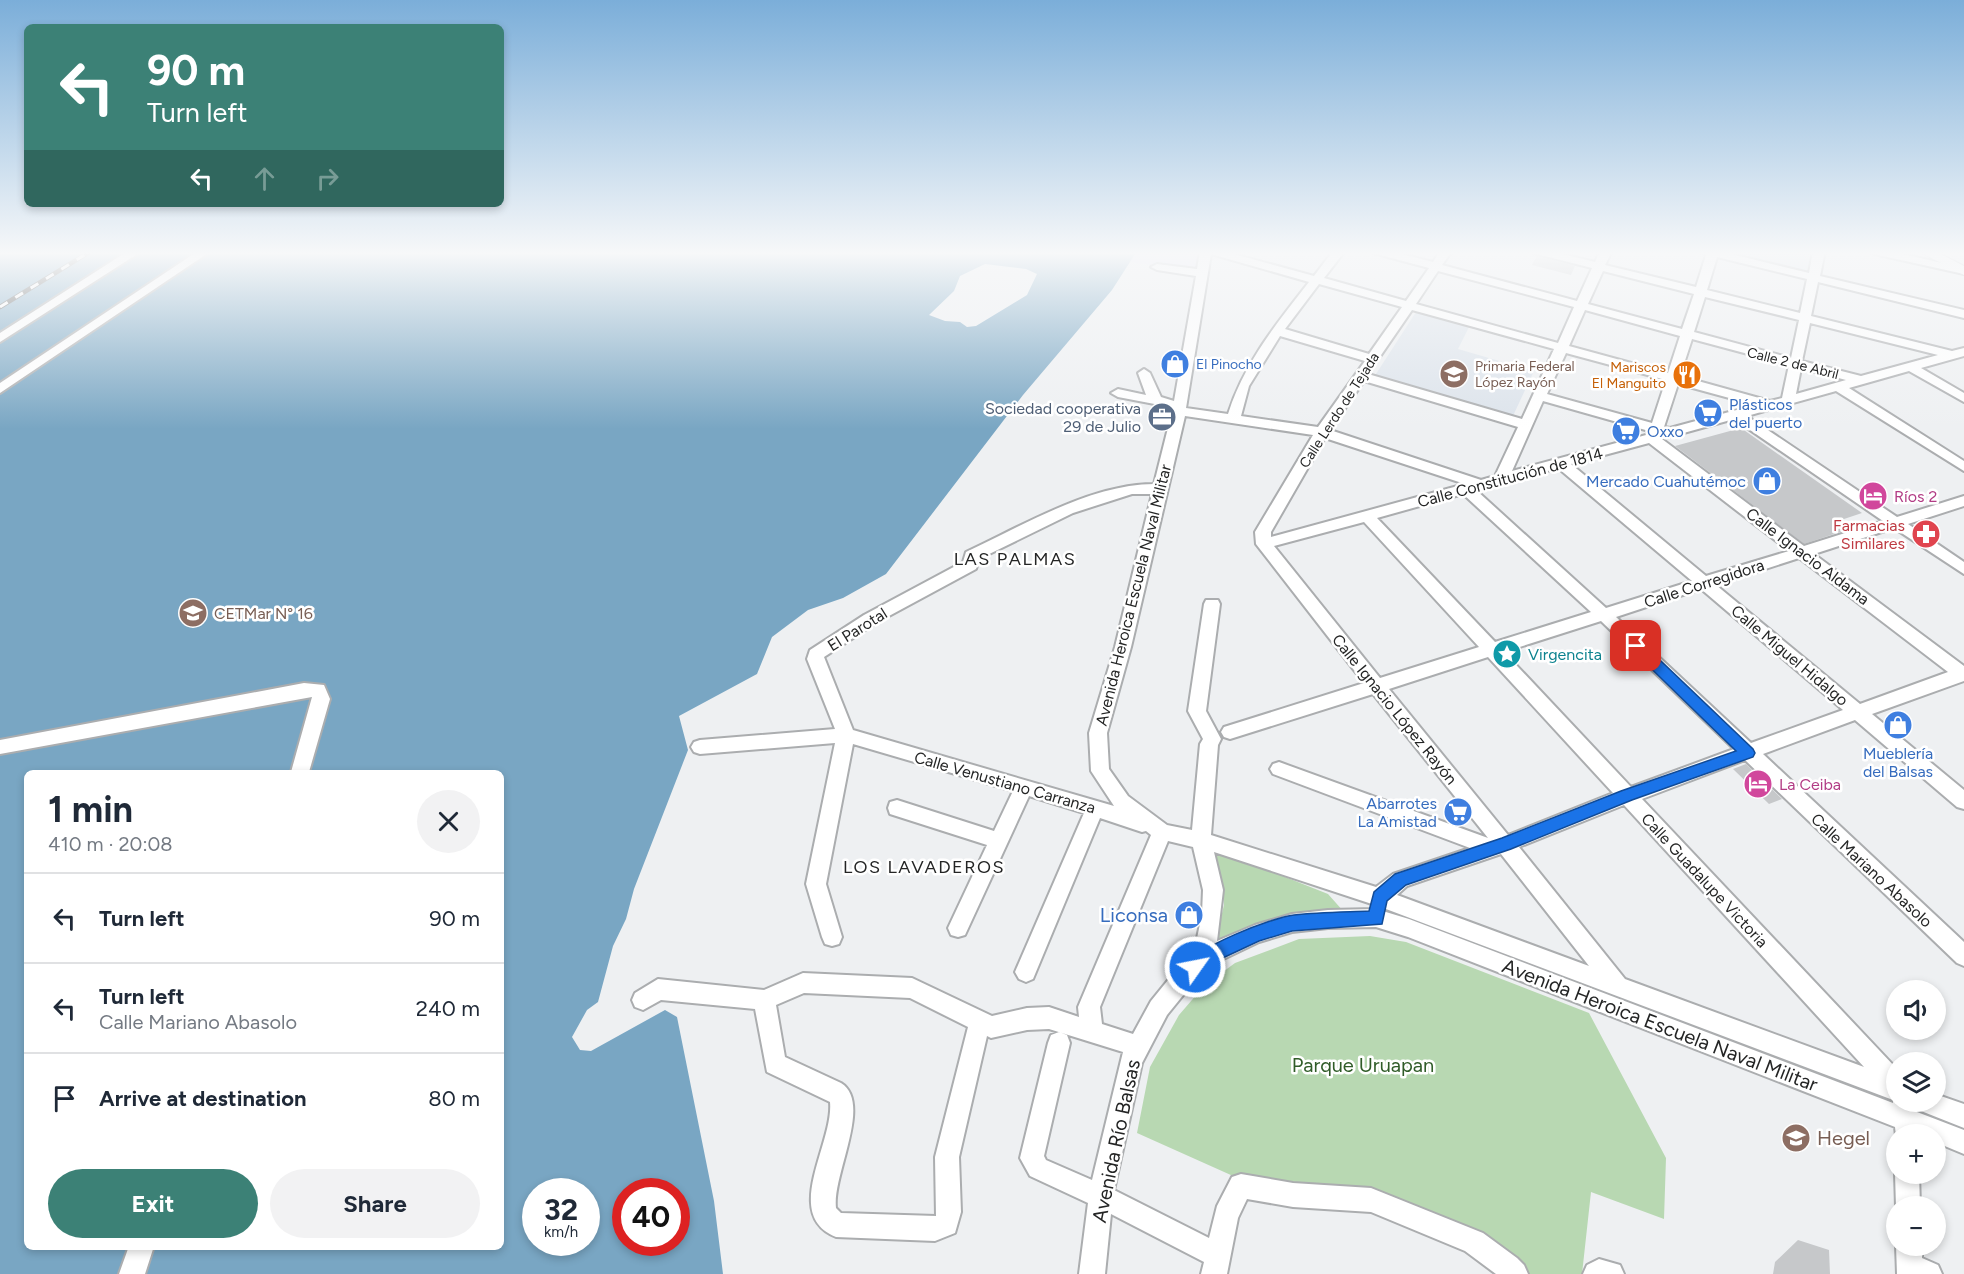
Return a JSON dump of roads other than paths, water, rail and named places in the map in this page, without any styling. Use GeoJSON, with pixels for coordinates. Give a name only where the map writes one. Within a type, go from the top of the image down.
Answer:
{"type":"FeatureCollection","features":[{"type":"Feature","properties":{"kind":"street"},"geometry":{"type":"LineString","coordinates":[[0,338],[43,310]]}},
{"type":"Feature","properties":{"kind":"street"},"geometry":{"type":"LineString","coordinates":[[0,380],[104,310]]}},
{"type":"Feature","properties":{"kind":"street"},"geometry":{"type":"LineString","coordinates":[[0,389],[117,310]]}},
{"type":"Feature","properties":{"kind":"street","name":"Avenida Heroica Escuela Naval Militar"},"geometry":{"type":"LineString","coordinates":[[1196,310],[1179,411],[1123,647],[1098,733],[1100,771],[1121,802],[1162,832],[1201,840],[1378,908],[1618,985],[1886,1086]]}},
{"type":"Feature","properties":{"kind":"street"},"geometry":{"type":"LineString","coordinates":[[1233,419],[1243,386],[1293,310]]}},
{"type":"Feature","properties":{"kind":"street","name":"Calle Lerdo de Tejada"},"geometry":{"type":"LineString","coordinates":[[1264,544],[1263,532],[1322,432],[1404,310]]}},
{"type":"Feature","properties":{"kind":"street"},"geometry":{"type":"LineString","coordinates":[[1428,310],[1770,405]]}},
{"type":"Feature","properties":{"kind":"street"},"geometry":{"type":"LineString","coordinates":[[1501,479],[1579,310]]}},
{"type":"Feature","properties":{"kind":"street","name":"Calle 2 de Abril"},"geometry":{"type":"LineString","coordinates":[[1597,310],[1795,365],[1861,380]]}},
{"type":"Feature","properties":{"kind":"street"},"geometry":{"type":"LineString","coordinates":[[1540,396],[1654,434],[1694,310]]}},
{"type":"Feature","properties":{"kind":"street"},"geometry":{"type":"LineString","coordinates":[[1772,310],[1959,353]]}},
{"type":"Feature","properties":{"kind":"street"},"geometry":{"type":"LineString","coordinates":[[1788,400],[1807,310]]}},
{"type":"Feature","properties":{"kind":"street"},"geometry":{"type":"LineString","coordinates":[[1949,310],[1964,314]]}},
{"type":"Feature","properties":{"kind":"street"},"geometry":{"type":"LineString","coordinates":[[1277,332],[1373,359]]}},
{"type":"Feature","properties":{"kind":"street","name":"Calle Constitución de 1814"},"geometry":{"type":"LineString","coordinates":[[1264,544],[1474,487],[1654,434],[1672,432],[1737,415],[1959,353]]}},
{"type":"Feature","properties":{"kind":"street"},"geometry":{"type":"LineString","coordinates":[[1911,367],[1964,398]]}},
{"type":"Feature","properties":{"kind":"street"},"geometry":{"type":"LineString","coordinates":[[1144,373],[1155,400]]}},
{"type":"Feature","properties":{"kind":"street"},"geometry":{"type":"LineString","coordinates":[[1361,376],[1527,425]]}},
{"type":"Feature","properties":{"kind":"street"},"geometry":{"type":"LineString","coordinates":[[1839,387],[1964,467]]}},
{"type":"Feature","properties":{"kind":"street"},"geometry":{"type":"LineString","coordinates":[[1118,393],[1169,403],[1179,411],[1322,432],[1474,487]]}},
{"type":"Feature","properties":{"kind":"street"},"geometry":{"type":"LineString","coordinates":[[1737,415],[1964,569]]}},
{"type":"Feature","properties":{"kind":"street","name":"Calle Ignacio Aldama"},"geometry":{"type":"LineString","coordinates":[[1654,434],[1803,553],[1963,674]]}},
{"type":"Feature","properties":{"kind":"street"},"geometry":{"type":"LineString","coordinates":[[1514,452],[1532,466],[1540,468],[1555,464]]}},
{"type":"Feature","properties":{"kind":"street","name":"Calle Miguel Hidalgo"},"geometry":{"type":"LineString","coordinates":[[1555,464],[1705,582],[1964,801]]}},
{"type":"Feature","properties":{"kind":"street","name":"Calle Mariano Abasolo"},"geometry":{"type":"LineString","coordinates":[[1474,487],[1747,753],[1964,956]]}},
{"type":"Feature","properties":{"kind":"street","name":"El Parotal"},"geometry":{"type":"LineString","coordinates":[[846,735],[815,659],[816,654],[870,619],[971,565],[971,556],[1035,525],[1068,510],[1131,489],[1160,489]]}},
{"type":"Feature","properties":{"kind":"street","name":"Calle Corregidora"},"geometry":{"type":"LineString","coordinates":[[1230,732],[1964,501]]}},
{"type":"Feature","properties":{"kind":"street","name":"Calle Guadalupe Victoria"},"geometry":{"type":"LineString","coordinates":[[1367,516],[1886,1074]]}},
{"type":"Feature","properties":{"kind":"street","name":"Calle Ignacio López Rayón"},"geometry":{"type":"LineString","coordinates":[[1264,544],[1499,846],[1618,985]]}},
{"type":"Feature","properties":{"kind":"street"},"geometry":{"type":"LineString","coordinates":[[1204,958],[1212,914],[1213,890],[1201,840],[1209,744],[1212,739],[1197,711],[1212,604]]}},
{"type":"Feature","properties":{"kind":"street"},"geometry":{"type":"LineString","coordinates":[[1378,908],[1400,880],[1499,846],[1627,796],[1963,674]]}},
{"type":"Feature","properties":{"kind":"street"},"geometry":{"type":"LineString","coordinates":[[0,747],[304,690],[318,690],[321,699],[301,770]]}},
{"type":"Feature","properties":{"kind":"street"},"geometry":{"type":"LineString","coordinates":[[700,747],[846,735],[816,884],[832,937]]}},
{"type":"Feature","properties":{"kind":"street","name":"Calle Venustiano Carranza"},"geometry":{"type":"LineString","coordinates":[[846,735],[1095,808],[1162,832]]}},
{"type":"Feature","properties":{"kind":"street"},"geometry":{"type":"LineString","coordinates":[[1279,769],[1499,846]]}},
{"type":"Feature","properties":{"kind":"street"},"geometry":{"type":"LineString","coordinates":[[958,928],[1024,787]]}},
{"type":"Feature","properties":{"kind":"street"},"geometry":{"type":"LineString","coordinates":[[897,808],[1000,841]]}},
{"type":"Feature","properties":{"kind":"street"},"geometry":{"type":"LineString","coordinates":[[1026,972],[1095,808]]}},
{"type":"Feature","properties":{"kind":"street"},"geometry":{"type":"LineString","coordinates":[[1092,1030],[1089,1007],[1162,832]]}},
{"type":"Feature","properties":{"kind":"street","name":"Avenida Heroica Escuela Naval Militar"},"geometry":{"type":"LineString","coordinates":[[1378,908],[1409,928],[1964,1142]]}},
{"type":"Feature","properties":{"kind":"street","name":"Avenida Río Balsas"},"geometry":{"type":"LineString","coordinates":[[1092,1274],[1101,1196],[1131,1060],[1159,1008],[1185,976],[1204,958],[1255,934],[1292,923],[1378,908]]}},
{"type":"Feature","properties":{"kind":"street"},"geometry":{"type":"LineString","coordinates":[[643,1000],[658,989],[764,1000],[804,983],[912,988],[991,1027],[1027,1019],[1049,1018],[1137,1046]]}},
{"type":"Feature","properties":{"kind":"street"},"geometry":{"type":"LineString","coordinates":[[764,1000],[775,1064],[788,1072],[828,1087],[841,1096],[845,1111],[822,1196],[824,1213],[836,1225],[935,1230],[946,1224],[949,1212],[947,1157],[981,1021]]}},
{"type":"Feature","properties":{"kind":"street"},"geometry":{"type":"LineString","coordinates":[[1059,1043],[1032,1158],[1038,1168],[1101,1196],[1215,1264],[1226,1215],[1241,1186],[1293,1195],[1371,1200],[1474,1242],[1515,1274]]}},
{"type":"Feature","properties":{"kind":"street"},"geometry":{"type":"LineString","coordinates":[[1946,1109],[1964,1116]]}},
{"type":"Feature","properties":{"kind":"street"},"geometry":{"type":"LineString","coordinates":[[132,1274],[140,1250]]}},
{"type":"Feature","properties":{"kind":"street"},"geometry":{"type":"LineString","coordinates":[[1596,1274],[1599,1272],[1611,1274]]}},
{"type":"Feature","properties":{"kind":"water"},"geometry":{"type":"Polygon","coordinates":[[[0,310],[934,310],[929,315],[945,321],[960,322],[967,327],[976,326],[1002,310],[1095,310],[1023,395],[886,574],[843,598],[808,610],[772,637],[757,674],[679,716],[688,750],[634,889],[626,919],[613,946],[598,1002],[587,1010],[572,1037],[580,1050],[591,1051],[665,1010],[677,1017],[714,1201],[723,1274],[0,1274],[0,310]]]}},
{"type":"Feature","properties":{"kind":"place","name":"El Pinocho"},"geometry":{"type":"Point","coordinates":[1175,364]}},
{"type":"Feature","properties":{"kind":"place","name":"Primaria Federal López Rayón"},"geometry":{"type":"Point","coordinates":[1454,374]}},
{"type":"Feature","properties":{"kind":"place","name":"Mariscos El Manguito"},"geometry":{"type":"Point","coordinates":[1687,375]}},
{"type":"Feature","properties":{"kind":"place","name":"Plásticos del puerto"},"geometry":{"type":"Point","coordinates":[1708,413]}},
{"type":"Feature","properties":{"kind":"place","name":"Sociedad cooperativa 29 de Julio"},"geometry":{"type":"Point","coordinates":[1162,417]}},
{"type":"Feature","properties":{"kind":"place","name":"Oxxo"},"geometry":{"type":"Point","coordinates":[1626,431]}},
{"type":"Feature","properties":{"kind":"place","name":"Mercado Cuahutémoc"},"geometry":{"type":"Point","coordinates":[1767,481]}},
{"type":"Feature","properties":{"kind":"place","name":"Ríos 2"},"geometry":{"type":"Point","coordinates":[1873,496]}},
{"type":"Feature","properties":{"kind":"place","name":"Farmacias Similares"},"geometry":{"type":"Point","coordinates":[1926,534]}},
{"type":"Feature","properties":{"kind":"place","name":"CETMar N° 16"},"geometry":{"type":"Point","coordinates":[193,613]}},
{"type":"Feature","properties":{"kind":"place","name":"Virgencita"},"geometry":{"type":"Point","coordinates":[1507,654]}},
{"type":"Feature","properties":{"kind":"place","name":"Mueblería del Balsas"},"geometry":{"type":"Point","coordinates":[1898,725]}},
{"type":"Feature","properties":{"kind":"place","name":"La Ceiba"},"geometry":{"type":"Point","coordinates":[1758,784]}},
{"type":"Feature","properties":{"kind":"place","name":"Abarrotes La Amistad"},"geometry":{"type":"Point","coordinates":[1458,812]}},
{"type":"Feature","properties":{"kind":"place","name":"Liconsa"},"geometry":{"type":"Point","coordinates":[1189,915]}},
{"type":"Feature","properties":{"kind":"place","name":"Hegel"},"geometry":{"type":"Point","coordinates":[1796,1138]}},
{"type":"Feature","properties":{"kind":"district","name":"LAS PALMAS"},"geometry":{"type":"Point","coordinates":[1015,559]}},
{"type":"Feature","properties":{"kind":"district","name":"LOS LAVADEROS"},"geometry":{"type":"Point","coordinates":[924,867]}},
{"type":"Feature","properties":{"kind":"park label","name":"Parque Uruapan"},"geometry":{"type":"Point","coordinates":[1363,1065]}}]}
